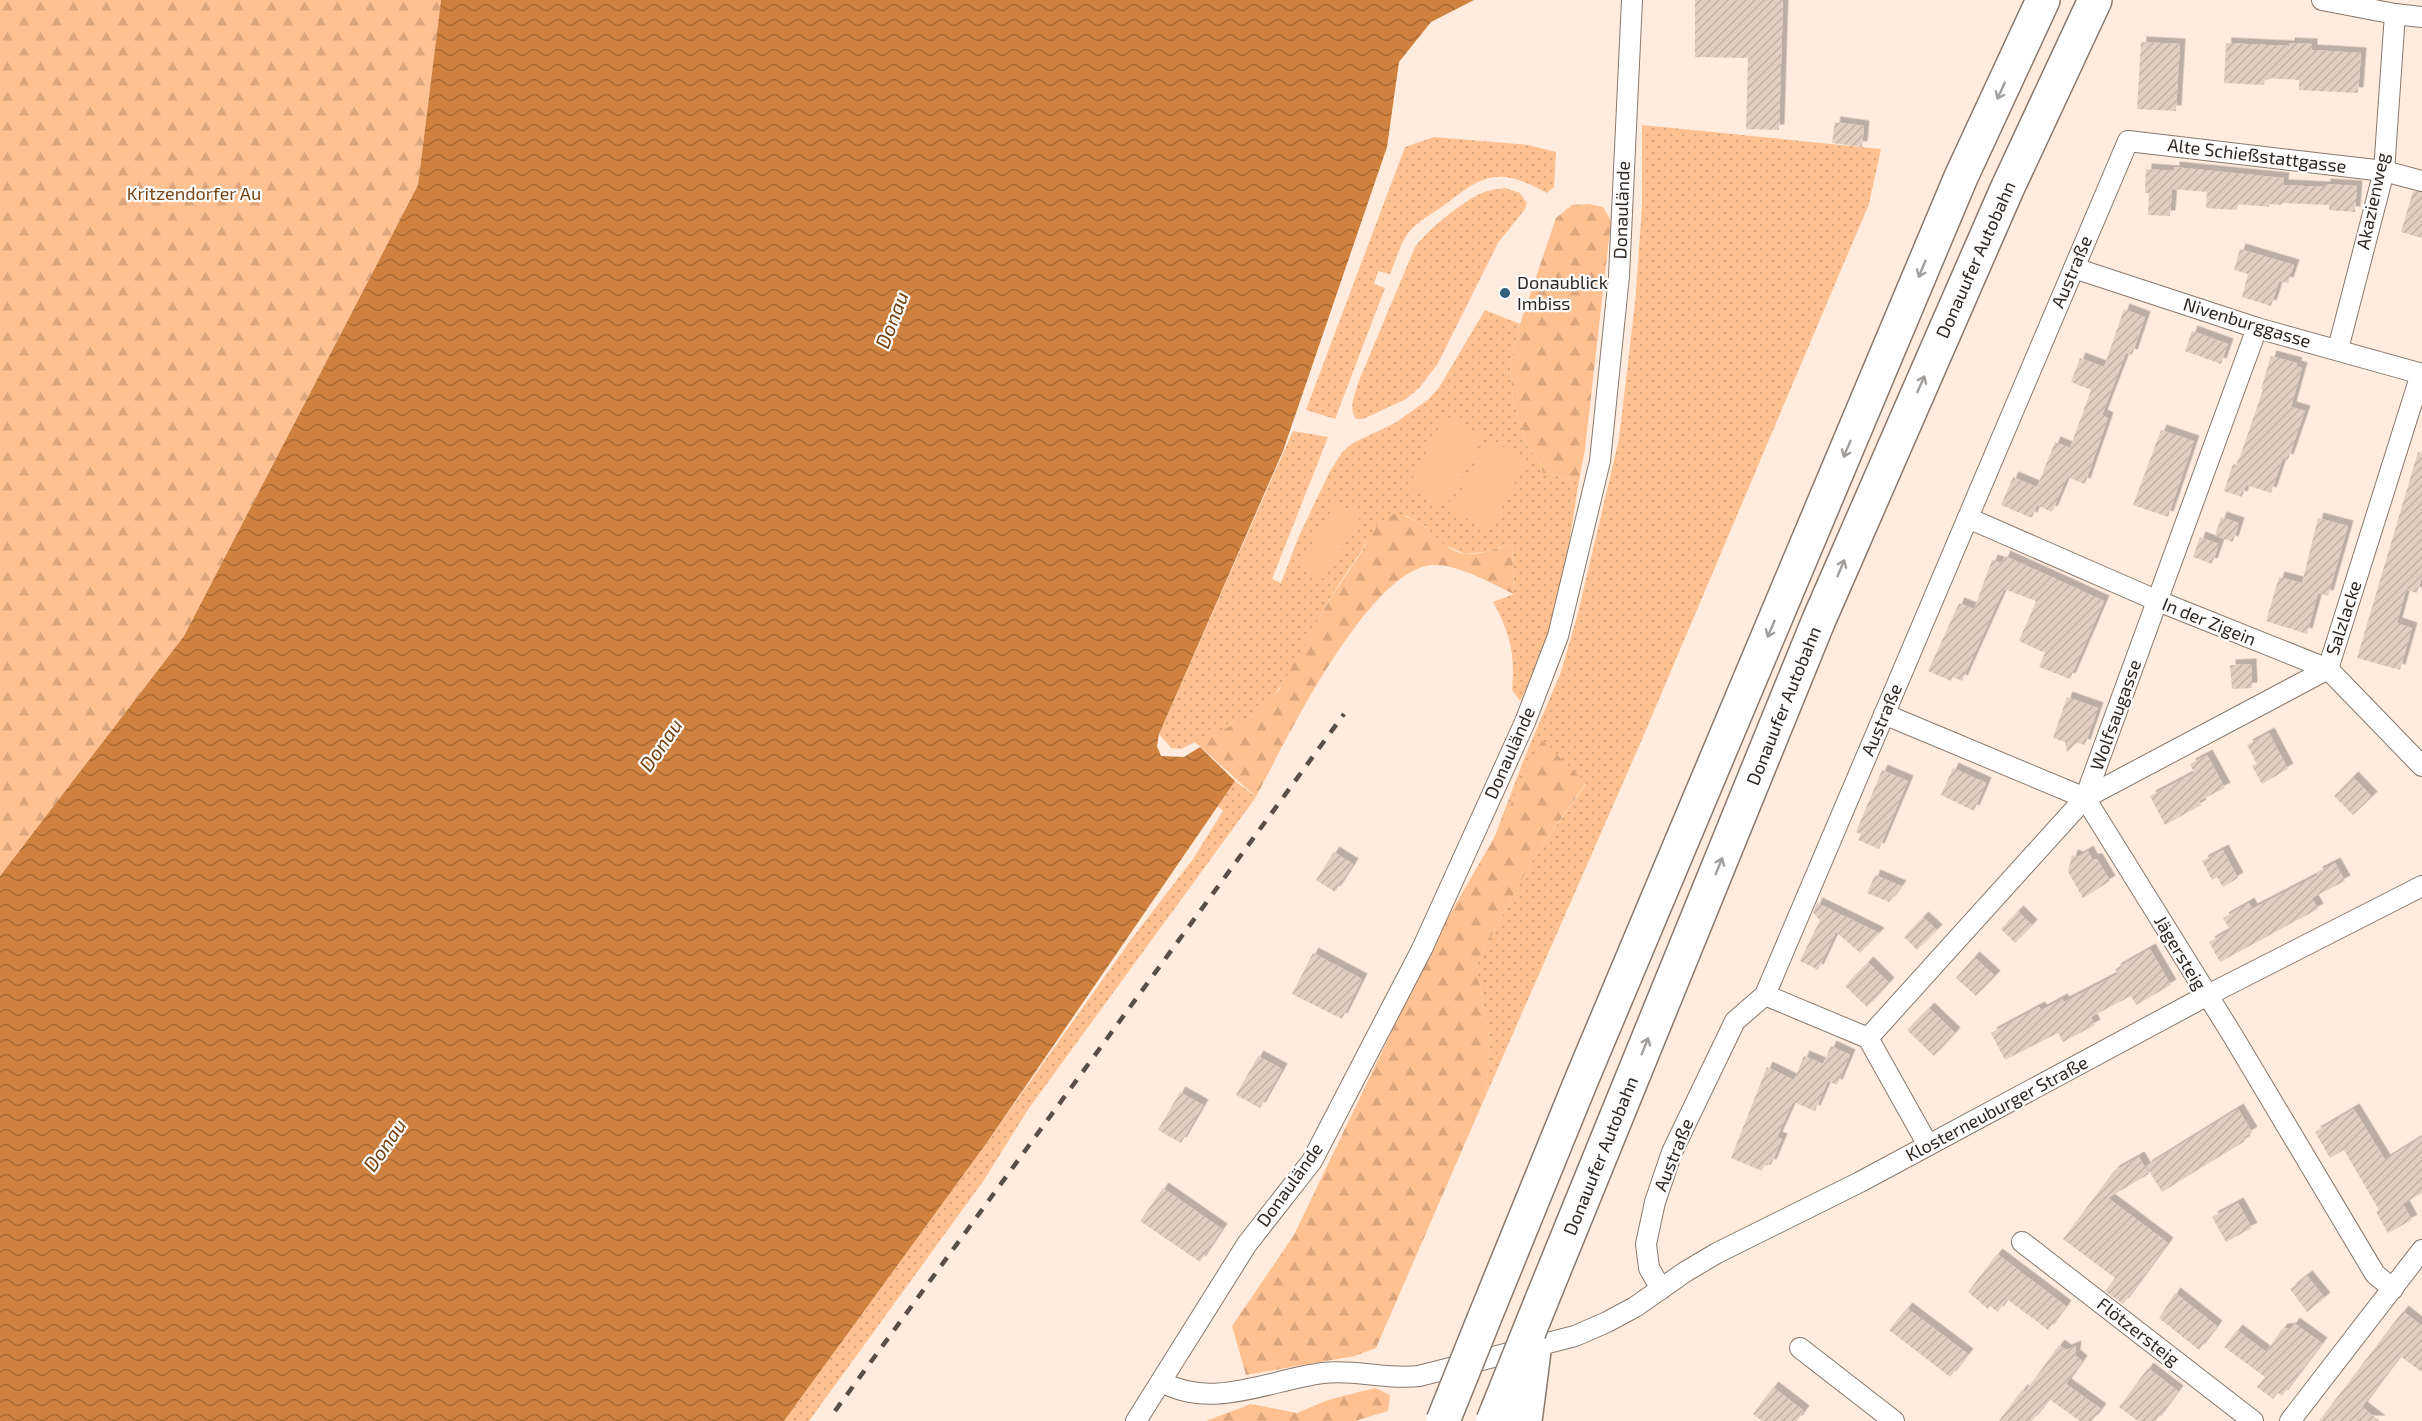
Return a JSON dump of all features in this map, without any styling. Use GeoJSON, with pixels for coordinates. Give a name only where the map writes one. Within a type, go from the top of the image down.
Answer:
{"type":"FeatureCollection","features":[{"type":"Feature","properties":{"kind":"highway"},"geometry":{"type":"LineString","coordinates":[[1443,1421],[1581,1081],[1956,188],[2043,0]]}},
{"type":"Feature","properties":{"kind":"highway","name":"Donauufer Autobahn"},"geometry":{"type":"LineString","coordinates":[[1493,1421],[1818,622],[2002,200],[2095,0]]}},
{"type":"Feature","properties":{"kind":"highway"},"geometry":{"type":"LineString","coordinates":[[1525,1421],[1541,1302]]}},
{"type":"Feature","properties":{"kind":"street","name":"Donaulände"},"geometry":{"type":"LineString","coordinates":[[1136,1421],[1247,1244],[1312,1161],[1422,949],[1525,722],[1558,636],[1600,461],[1619,276],[1632,0]]}},
{"type":"Feature","properties":{"kind":"street"},"geometry":{"type":"LineString","coordinates":[[2322,0],[2422,17]]}},
{"type":"Feature","properties":{"kind":"street","name":"Akazienweg"},"geometry":{"type":"LineString","coordinates":[[2338,349],[2384,171],[2395,14]]}},
{"type":"Feature","properties":{"kind":"street","name":"Alte Schießstattgasse"},"geometry":{"type":"LineString","coordinates":[[2128,141],[2384,171],[2422,181]]}},
{"type":"Feature","properties":{"kind":"street","name":"Austraße"},"geometry":{"type":"LineString","coordinates":[[1661,1289],[1649,1268],[1646,1244],[1655,1202],[1672,1152],[1735,1021],[1765,996],[2128,141]]}},
{"type":"Feature","properties":{"kind":"street","name":"Nivenburggasse"},"geometry":{"type":"LineString","coordinates":[[2074,268],[2257,328],[2421,374]]}},
{"type":"Feature","properties":{"kind":"street","name":"Wolfsaugasse"},"geometry":{"type":"LineString","coordinates":[[1868,1038],[2085,798],[2257,328]]}},
{"type":"Feature","properties":{"kind":"street","name":"Salzlacke"},"geometry":{"type":"LineString","coordinates":[[2085,798],[2328,669],[2421,374]]}},
{"type":"Feature","properties":{"kind":"street","name":"In der Zigein"},"geometry":{"type":"LineString","coordinates":[[1968,518],[2158,601],[2328,669],[2422,766]]}},
{"type":"Feature","properties":{"kind":"street"},"geometry":{"type":"LineString","coordinates":[[1884,714],[2085,798]]}},
{"type":"Feature","properties":{"kind":"street","name":"Jägersteig"},"geometry":{"type":"LineString","coordinates":[[2085,798],[2206,996],[2233,1036],[2375,1274],[2392,1289]]}},
{"type":"Feature","properties":{"kind":"street","name":"Klosterneuburger Straße"},"geometry":{"type":"LineString","coordinates":[[1162,1382],[1189,1394],[1209,1394],[1235,1392],[1323,1373],[1355,1372],[1400,1378],[1409,1377],[1575,1335],[1635,1307],[1717,1253],[1860,1182],[2206,996],[2422,886]]}},
{"type":"Feature","properties":{"kind":"street"},"geometry":{"type":"LineString","coordinates":[[1765,996],[1868,1038],[1928,1145]]}},
{"type":"Feature","properties":{"kind":"street","name":"Flötzersteig"},"geometry":{"type":"LineString","coordinates":[[2022,1242],[2253,1421]]}},
{"type":"Feature","properties":{"kind":"street"},"geometry":{"type":"LineString","coordinates":[[2289,1421],[2422,1250]]}},
{"type":"Feature","properties":{"kind":"street"},"geometry":{"type":"LineString","coordinates":[[1800,1347],[1894,1421]]}},
{"type":"Feature","properties":{"kind":"green space","name":"Kritzendorfer Au"},"geometry":{"type":"Polygon","coordinates":[[[0,0],[441,0],[418,185],[184,636],[0,876],[0,0]]]}},
{"type":"Feature","properties":{"kind":"green space"},"geometry":{"type":"Polygon","coordinates":[[[1642,125],[1881,149],[1869,204],[1640,744],[1486,1095],[1490,1041],[1476,964],[1536,854],[1586,784],[1542,741],[1494,838],[1561,672],[1578,613],[1619,439],[1635,303],[1642,207],[1642,125]]]}},
{"type":"Feature","properties":{"kind":"green space"},"geometry":{"type":"Polygon","coordinates":[[[1434,137],[1528,145],[1556,152],[1554,187],[1547,193],[1516,179],[1492,177],[1470,187],[1417,224],[1403,241],[1390,274],[1378,271],[1374,284],[1385,288],[1335,419],[1306,410],[1405,147],[1434,137]]]}},
{"type":"Feature","properties":{"kind":"green space"},"geometry":{"type":"Polygon","coordinates":[[[1505,188],[1520,193],[1527,203],[1525,209],[1498,243],[1437,365],[1419,388],[1406,399],[1363,419],[1356,419],[1352,406],[1358,383],[1415,247],[1437,224],[1473,197],[1505,188]]]}},
{"type":"Feature","properties":{"kind":"green space"},"geometry":{"type":"Polygon","coordinates":[[[1589,204],[1603,207],[1611,221],[1585,449],[1579,481],[1543,473],[1539,461],[1527,445],[1513,399],[1510,365],[1520,324],[1556,218],[1572,205],[1589,204]]]}},
{"type":"Feature","properties":{"kind":"green space"},"geometry":{"type":"Polygon","coordinates":[[[1485,310],[1520,324],[1510,365],[1513,399],[1527,445],[1539,461],[1543,473],[1579,481],[1554,619],[1540,661],[1520,701],[1512,690],[1513,666],[1508,635],[1493,602],[1514,594],[1512,544],[1485,552],[1465,554],[1440,543],[1425,526],[1407,516],[1378,524],[1328,602],[1287,678],[1265,705],[1237,725],[1181,749],[1171,748],[1159,734],[1293,431],[1328,437],[1272,579],[1281,583],[1299,536],[1330,471],[1343,451],[1353,443],[1395,423],[1429,399],[1440,386],[1485,310]]]}},
{"type":"Feature","properties":{"kind":"green space"},"geometry":{"type":"Polygon","coordinates":[[[1445,416],[1483,436],[1446,507],[1408,487],[1445,416]]]}},
{"type":"Feature","properties":{"kind":"green space"},"geometry":{"type":"Polygon","coordinates":[[[1489,439],[1527,460],[1489,531],[1451,510],[1489,439]]]}},
{"type":"Feature","properties":{"kind":"green space"},"geometry":{"type":"Polygon","coordinates":[[[1336,502],[1361,516],[1324,579],[1300,564],[1336,502]]]}},
{"type":"Feature","properties":{"kind":"green space"},"geometry":{"type":"Polygon","coordinates":[[[1394,514],[1417,521],[1448,547],[1459,553],[1478,553],[1512,544],[1514,594],[1467,572],[1437,565],[1412,571],[1385,592],[1358,623],[1332,660],[1256,797],[1195,742],[1251,717],[1279,690],[1330,599],[1378,523],[1394,514]]]}},
{"type":"Feature","properties":{"kind":"green space"},"geometry":{"type":"Polygon","coordinates":[[[1542,740],[1586,783],[1536,854],[1476,964],[1490,1041],[1486,1095],[1376,1348],[1355,1356],[1246,1375],[1232,1326],[1294,1235],[1438,935],[1494,838],[1542,740]]]}},
{"type":"Feature","properties":{"kind":"green space"},"geometry":{"type":"Polygon","coordinates":[[[1235,781],[1256,797],[1029,1108],[984,1180],[809,1421],[784,1421],[1130,941],[1193,859],[1223,811],[1218,806],[1235,781]]]}},
{"type":"Feature","properties":{"kind":"green space"},"geometry":{"type":"Polygon","coordinates":[[[1375,1388],[1390,1395],[1388,1411],[1355,1421],[1206,1421],[1251,1404],[1297,1413],[1328,1400],[1375,1388]]]}},
{"type":"Feature","properties":{"kind":"water","name":"Donau"},"geometry":{"type":"Polygon","coordinates":[[[441,0],[1474,0],[1431,22],[1399,62],[1387,147],[1283,451],[1159,734],[1157,746],[1161,756],[1184,757],[1200,747],[1235,781],[988,1141],[784,1421],[0,1421],[0,876],[184,636],[418,185],[441,0]]]}},
{"type":"Feature","properties":{"kind":"building"},"geometry":{"type":"Polygon","coordinates":[[[1695,0],[1783,0],[1779,130],[1746,129],[1748,58],[1695,57],[1695,0]]]}},
{"type":"Feature","properties":{"kind":"building"},"geometry":{"type":"Polygon","coordinates":[[[2141,42],[2180,44],[2176,111],[2137,109],[2141,42]]]}},
{"type":"Feature","properties":{"kind":"building"},"geometry":{"type":"Polygon","coordinates":[[[2226,43],[2289,46],[2289,43],[2312,44],[2312,50],[2361,53],[2358,93],[2299,90],[2299,80],[2265,78],[2264,85],[2224,83],[2226,43]]]}},
{"type":"Feature","properties":{"kind":"building"},"geometry":{"type":"Polygon","coordinates":[[[1835,122],[1864,126],[1862,147],[1832,143],[1835,122]]]}},
{"type":"Feature","properties":{"kind":"building"},"geometry":{"type":"Polygon","coordinates":[[[2174,167],[2284,178],[2283,185],[2357,186],[2355,212],[2329,210],[2329,205],[2282,203],[2282,205],[2269,204],[2269,207],[2238,204],[2237,210],[2206,208],[2207,192],[2172,189],[2170,216],[2148,215],[2149,193],[2145,193],[2146,169],[2174,171],[2174,167]]]}},
{"type":"Feature","properties":{"kind":"building"},"geometry":{"type":"Polygon","coordinates":[[[2413,191],[2422,193],[2422,238],[2401,232],[2413,191]]]}},
{"type":"Feature","properties":{"kind":"building"},"geometry":{"type":"Polygon","coordinates":[[[2240,249],[2294,265],[2288,283],[2279,281],[2271,306],[2242,297],[2248,274],[2234,270],[2240,249]]]}},
{"type":"Feature","properties":{"kind":"building"},"geometry":{"type":"Polygon","coordinates":[[[2124,309],[2145,317],[2132,355],[2126,353],[2102,415],[2108,418],[2085,484],[2067,477],[2052,512],[2037,505],[2032,518],[2001,505],[2013,477],[2037,487],[2055,442],[2070,448],[2091,390],[2071,382],[2080,358],[2104,367],[2124,309]]]}},
{"type":"Feature","properties":{"kind":"building"},"geometry":{"type":"Polygon","coordinates":[[[2192,331],[2228,344],[2221,364],[2185,351],[2192,331]]]}},
{"type":"Feature","properties":{"kind":"building"},"geometry":{"type":"Polygon","coordinates":[[[2271,356],[2297,363],[2296,366],[2302,368],[2291,407],[2305,411],[2288,460],[2283,458],[2271,493],[2246,485],[2242,497],[2224,491],[2233,464],[2237,465],[2263,390],[2261,389],[2271,356]]]}},
{"type":"Feature","properties":{"kind":"building"},"geometry":{"type":"Polygon","coordinates":[[[2161,430],[2194,441],[2168,517],[2133,505],[2161,430]]]}},
{"type":"Feature","properties":{"kind":"building"},"geometry":{"type":"Polygon","coordinates":[[[2418,452],[2422,453],[2422,577],[2417,593],[2406,590],[2397,623],[2412,628],[2400,670],[2357,658],[2418,452]]]}},
{"type":"Feature","properties":{"kind":"building"},"geometry":{"type":"Polygon","coordinates":[[[2221,517],[2239,523],[2233,542],[2215,536],[2221,517]]]}},
{"type":"Feature","properties":{"kind":"building"},"geometry":{"type":"Polygon","coordinates":[[[2318,518],[2348,526],[2328,596],[2318,593],[2307,634],[2266,621],[2279,577],[2302,583],[2318,518]]]}},
{"type":"Feature","properties":{"kind":"building"},"geometry":{"type":"Polygon","coordinates":[[[2200,537],[2219,544],[2212,564],[2193,557],[2200,537]]]}},
{"type":"Feature","properties":{"kind":"building"},"geometry":{"type":"Polygon","coordinates":[[[2005,556],[2104,601],[2070,679],[2039,667],[2045,653],[2019,641],[2036,601],[2004,589],[1962,681],[1953,677],[1951,681],[1928,671],[1959,603],[1974,609],[1992,560],[2002,563],[2005,556]]]}},
{"type":"Feature","properties":{"kind":"building"},"geometry":{"type":"Polygon","coordinates":[[[2251,664],[2252,688],[2232,689],[2230,665],[2251,664]]]}},
{"type":"Feature","properties":{"kind":"building"},"geometry":{"type":"Polygon","coordinates":[[[2067,697],[2098,708],[2085,745],[2077,743],[2067,752],[2065,742],[2053,738],[2067,697]]]}},
{"type":"Feature","properties":{"kind":"building"},"geometry":{"type":"Polygon","coordinates":[[[2269,733],[2288,769],[2262,784],[2252,766],[2257,764],[2247,745],[2269,733]]]}},
{"type":"Feature","properties":{"kind":"building"},"geometry":{"type":"Polygon","coordinates":[[[2207,755],[2225,788],[2199,801],[2201,805],[2165,825],[2150,796],[2194,773],[2190,764],[2207,755]]]}},
{"type":"Feature","properties":{"kind":"building"},"geometry":{"type":"Polygon","coordinates":[[[1953,768],[1986,783],[1974,811],[1941,795],[1953,768]]]}},
{"type":"Feature","properties":{"kind":"building"},"geometry":{"type":"Polygon","coordinates":[[[1882,770],[1908,781],[1879,849],[1858,840],[1861,834],[1856,832],[1882,770]]]}},
{"type":"Feature","properties":{"kind":"building"},"geometry":{"type":"Polygon","coordinates":[[[2353,777],[2372,797],[2353,815],[2334,796],[2353,777]]]}},
{"type":"Feature","properties":{"kind":"building"},"geometry":{"type":"Polygon","coordinates":[[[2223,850],[2238,878],[2223,887],[2217,877],[2212,880],[2202,861],[2223,850]]]}},
{"type":"Feature","properties":{"kind":"building"},"geometry":{"type":"Polygon","coordinates":[[[2088,851],[2092,859],[2097,859],[2110,881],[2083,898],[2068,872],[2072,855],[2078,857],[2088,851]]]}},
{"type":"Feature","properties":{"kind":"building"},"geometry":{"type":"Polygon","coordinates":[[[1334,852],[1353,864],[1335,892],[1316,880],[1334,852]]]}},
{"type":"Feature","properties":{"kind":"building"},"geometry":{"type":"Polygon","coordinates":[[[2335,863],[2345,881],[2312,898],[2318,909],[2220,962],[2209,942],[2230,930],[2223,918],[2249,903],[2252,909],[2318,875],[2317,872],[2335,863]]]}},
{"type":"Feature","properties":{"kind":"building"},"geometry":{"type":"Polygon","coordinates":[[[1875,875],[1901,886],[1889,902],[1867,893],[1875,875]]]}},
{"type":"Feature","properties":{"kind":"building"},"geometry":{"type":"Polygon","coordinates":[[[1817,903],[1879,933],[1860,953],[1836,932],[1818,970],[1800,961],[1820,920],[1813,913],[1817,903]]]}},
{"type":"Feature","properties":{"kind":"building"},"geometry":{"type":"Polygon","coordinates":[[[2018,911],[2032,925],[2015,943],[2001,929],[2018,911]]]}},
{"type":"Feature","properties":{"kind":"building"},"geometry":{"type":"Polygon","coordinates":[[[1923,917],[1937,930],[1917,950],[1904,937],[1923,917]]]}},
{"type":"Feature","properties":{"kind":"building"},"geometry":{"type":"Polygon","coordinates":[[[2150,949],[2171,985],[2136,1005],[2131,996],[2091,1017],[2095,1025],[2063,1042],[2058,1033],[2005,1060],[1991,1033],[2039,1007],[2042,1010],[2062,999],[2064,1002],[2118,974],[2115,969],[2150,949]]]}},
{"type":"Feature","properties":{"kind":"building"},"geometry":{"type":"Polygon","coordinates":[[[1313,953],[1362,979],[1342,1019],[1292,994],[1313,953]]]}},
{"type":"Feature","properties":{"kind":"building"},"geometry":{"type":"Polygon","coordinates":[[[1974,957],[1995,976],[1976,996],[1956,978],[1974,957]]]}},
{"type":"Feature","properties":{"kind":"building"},"geometry":{"type":"Polygon","coordinates":[[[1868,962],[1889,983],[1867,1007],[1845,986],[1868,962]]]}},
{"type":"Feature","properties":{"kind":"building"},"geometry":{"type":"Polygon","coordinates":[[[1929,1008],[1955,1033],[1934,1056],[1907,1030],[1929,1008]]]}},
{"type":"Feature","properties":{"kind":"building"},"geometry":{"type":"Polygon","coordinates":[[[1831,1046],[1850,1055],[1837,1085],[1828,1081],[1815,1111],[1793,1102],[1777,1137],[1782,1139],[1771,1165],[1765,1163],[1762,1171],[1731,1158],[1767,1067],[1794,1080],[1804,1056],[1823,1064],[1831,1046]]]}},
{"type":"Feature","properties":{"kind":"building"},"geometry":{"type":"Polygon","coordinates":[[[1258,1056],[1282,1069],[1260,1108],[1236,1095],[1258,1056]]]}},
{"type":"Feature","properties":{"kind":"building"},"geometry":{"type":"Polygon","coordinates":[[[1180,1092],[1203,1105],[1181,1143],[1158,1130],[1180,1092]]]}},
{"type":"Feature","properties":{"kind":"building"},"geometry":{"type":"Polygon","coordinates":[[[2238,1109],[2252,1132],[2243,1138],[2245,1141],[2162,1192],[2146,1166],[2238,1109]]]}},
{"type":"Feature","properties":{"kind":"building"},"geometry":{"type":"Polygon","coordinates":[[[2354,1109],[2385,1160],[2422,1137],[2422,1193],[2403,1204],[2412,1220],[2388,1233],[2376,1212],[2379,1210],[2344,1150],[2330,1158],[2315,1132],[2354,1109]]]}},
{"type":"Feature","properties":{"kind":"building"},"geometry":{"type":"Polygon","coordinates":[[[2139,1157],[2149,1174],[2108,1198],[2168,1243],[2123,1304],[2105,1291],[2115,1278],[2063,1239],[2114,1171],[2139,1157]]]}},
{"type":"Feature","properties":{"kind":"building"},"geometry":{"type":"Polygon","coordinates":[[[1163,1188],[1222,1229],[1200,1262],[1140,1221],[1163,1188]]]}},
{"type":"Feature","properties":{"kind":"building"},"geometry":{"type":"Polygon","coordinates":[[[2238,1203],[2252,1228],[2226,1242],[2212,1217],[2238,1203]]]}},
{"type":"Feature","properties":{"kind":"building"},"geometry":{"type":"Polygon","coordinates":[[[1997,1254],[2066,1306],[2048,1330],[2007,1299],[1998,1312],[1990,1306],[1988,1309],[1968,1292],[1997,1254]]]}},
{"type":"Feature","properties":{"kind":"building"},"geometry":{"type":"Polygon","coordinates":[[[2307,1276],[2325,1298],[2307,1312],[2290,1289],[2307,1276]]]}},
{"type":"Feature","properties":{"kind":"building"},"geometry":{"type":"Polygon","coordinates":[[[2175,1293],[2217,1326],[2199,1350],[2159,1318],[2175,1293]]]}},
{"type":"Feature","properties":{"kind":"building"},"geometry":{"type":"Polygon","coordinates":[[[1907,1308],[1968,1354],[1950,1377],[1889,1330],[1907,1308]]]}},
{"type":"Feature","properties":{"kind":"building"},"geometry":{"type":"Polygon","coordinates":[[[2403,1311],[2422,1326],[2422,1372],[2400,1356],[2362,1407],[2380,1421],[2319,1421],[2403,1311]]]}},
{"type":"Feature","properties":{"kind":"building"},"geometry":{"type":"Polygon","coordinates":[[[2294,1323],[2322,1343],[2282,1396],[2278,1393],[2273,1399],[2257,1387],[2265,1377],[2224,1347],[2237,1330],[2266,1352],[2282,1329],[2291,1328],[2294,1323]]]}},
{"type":"Feature","properties":{"kind":"building"},"geometry":{"type":"Polygon","coordinates":[[[2059,1345],[2066,1350],[2076,1346],[2075,1355],[2082,1361],[2066,1384],[2101,1409],[2092,1421],[2080,1421],[2049,1399],[2032,1421],[1999,1421],[2022,1390],[2025,1392],[2059,1345]]]}},
{"type":"Feature","properties":{"kind":"building"},"geometry":{"type":"Polygon","coordinates":[[[2148,1368],[2178,1391],[2156,1421],[2138,1421],[2119,1407],[2148,1368]]]}},
{"type":"Feature","properties":{"kind":"building"},"geometry":{"type":"Polygon","coordinates":[[[1773,1387],[1804,1411],[1797,1421],[1762,1421],[1753,1414],[1773,1387]]]}},
{"type":"Feature","properties":{"kind":"railway"},"geometry":{"type":"LineString","coordinates":[[835,1411],[1344,714]]}},
{"type":"Feature","properties":{"kind":"place","name":"Donaublick Imbiss"},"geometry":{"type":"Point","coordinates":[1505,293]}}]}
